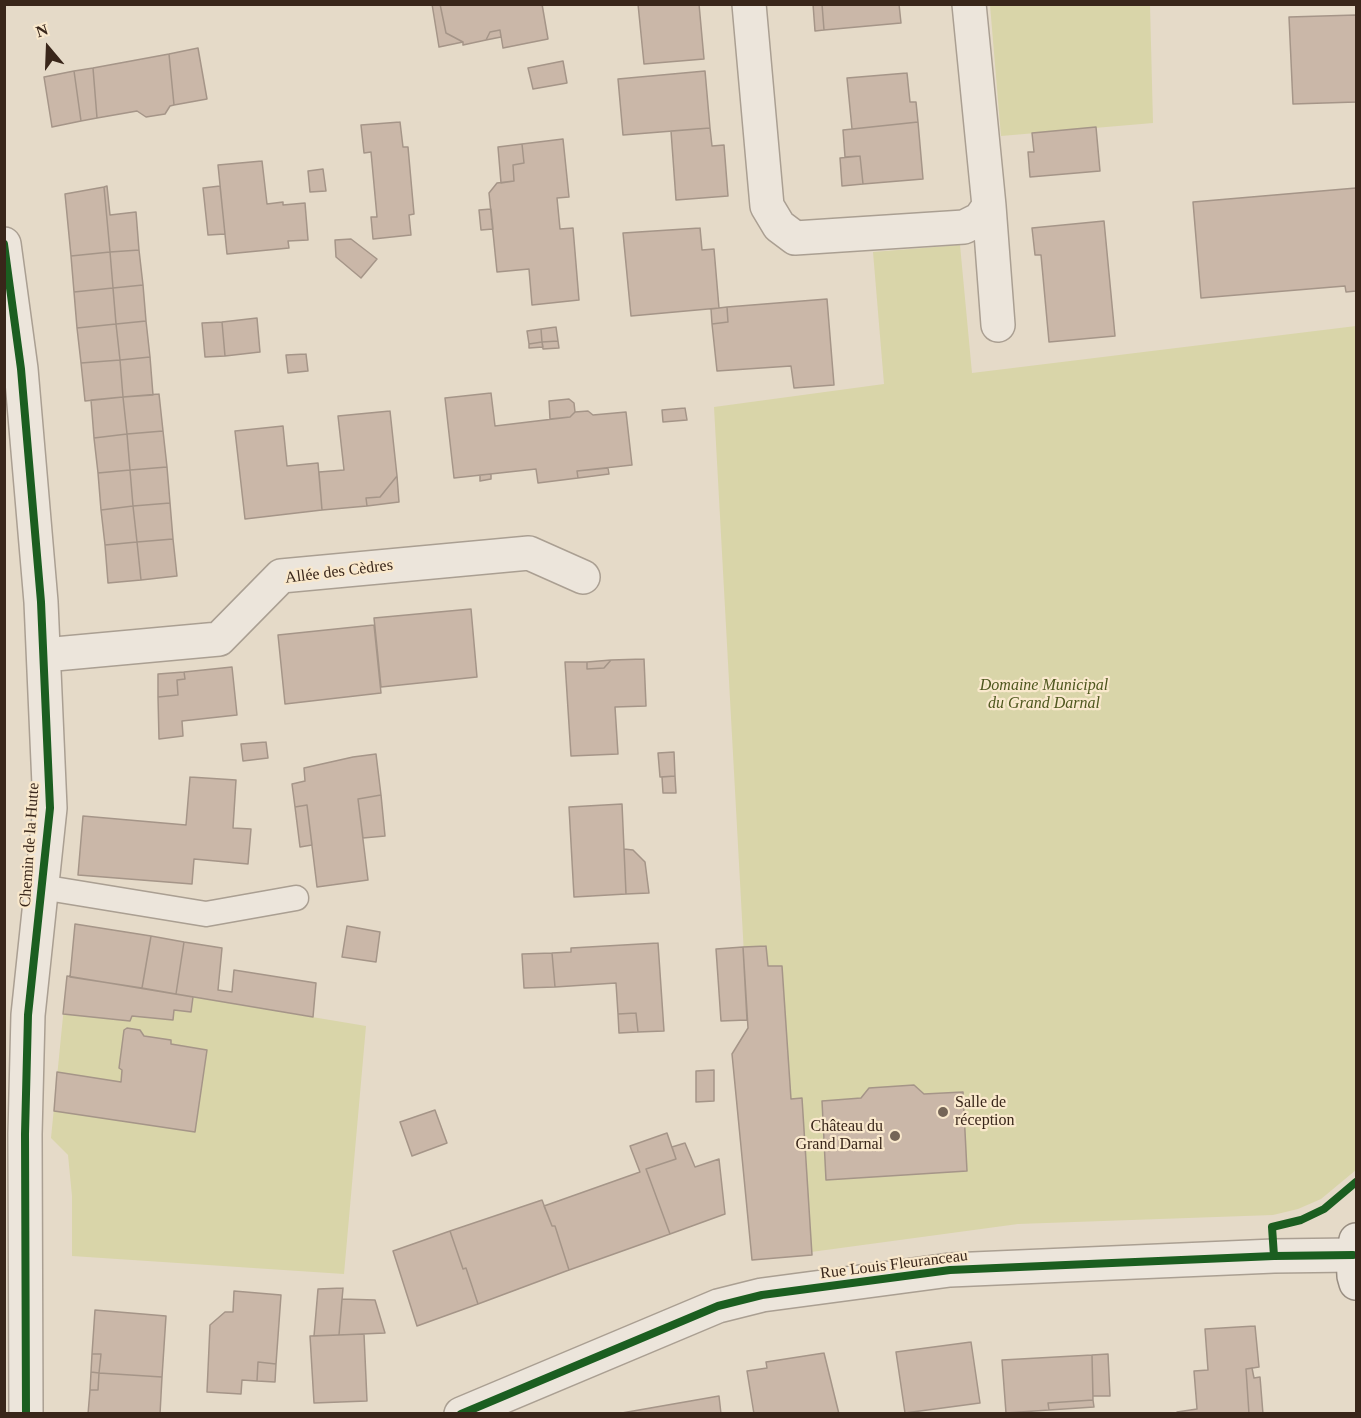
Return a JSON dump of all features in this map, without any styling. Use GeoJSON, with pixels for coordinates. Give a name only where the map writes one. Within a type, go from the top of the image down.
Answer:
{"type":"FeatureCollection","features":[{"type":"Feature","properties":{"kind":"street"},"geometry":{"type":"LineString","coordinates":[[749,4],[767,206],[779,226],[795,238],[964,226],[980,219],[989,206]]}},
{"type":"Feature","properties":{"kind":"street"},"geometry":{"type":"LineString","coordinates":[[969,4],[998,325]]}},
{"type":"Feature","properties":{"kind":"street","name":"Chemin de la Hutte"},"geometry":{"type":"LineString","coordinates":[[4,244],[9,314],[21,369],[44,655],[50,808],[28,1015],[25,1134],[26,1413]]}},
{"type":"Feature","properties":{"kind":"street","name":"Allée des Cèdres"},"geometry":{"type":"LineString","coordinates":[[44,655],[219,639],[281,576],[529,553],[583,577]]}},
{"type":"Feature","properties":{"kind":"street","name":"Rue Louis Fleuranceau"},"geometry":{"type":"LineString","coordinates":[[461,1413],[718,1306],[762,1295],[950,1270],[1274,1256],[1355,1259]]}},
{"type":"Feature","properties":{"kind":"lane"},"geometry":{"type":"LineString","coordinates":[[41,887],[206,914],[296,898]]}},
{"type":"Feature","properties":{"kind":"green space"},"geometry":{"type":"Polygon","coordinates":[[[990,5],[1150,5],[1153,123],[1001,136],[990,5]]]}},
{"type":"Feature","properties":{"kind":"green space","name":"Domaine Municipal du Grand Darnal"},"geometry":{"type":"Polygon","coordinates":[[[960,245],[972,373],[1356,326],[1356,1170],[1321,1199],[1298,1209],[1273,1215],[1018,1224],[752,1260],[732,1054],[748,1028],[714,407],[884,384],[873,252],[960,245]]]}},
{"type":"Feature","properties":{"kind":"green space"},"geometry":{"type":"Polygon","coordinates":[[[67,976],[366,1026],[344,1274],[72,1256],[72,1196],[68,1155],[51,1138],[67,976]]]}},
{"type":"Feature","properties":{"kind":"building"},"geometry":{"type":"Polygon","coordinates":[[[432,4],[440,4],[446,33],[463,42],[439,47],[432,4]]]}},
{"type":"Feature","properties":{"kind":"building"},"geometry":{"type":"Polygon","coordinates":[[[440,4],[542,4],[548,39],[503,48],[500,30],[490,32],[486,40],[463,45],[463,42],[446,33],[440,4]]]}},
{"type":"Feature","properties":{"kind":"building"},"geometry":{"type":"Polygon","coordinates":[[[638,4],[699,4],[704,59],[644,64],[638,4]]]}},
{"type":"Feature","properties":{"kind":"building"},"geometry":{"type":"Polygon","coordinates":[[[813,4],[822,4],[824,30],[815,31],[813,4]]]}},
{"type":"Feature","properties":{"kind":"building"},"geometry":{"type":"Polygon","coordinates":[[[822,4],[899,4],[901,23],[824,30],[822,4]]]}},
{"type":"Feature","properties":{"kind":"building"},"geometry":{"type":"Polygon","coordinates":[[[1356,15],[1356,102],[1293,104],[1289,17],[1356,15]]]}},
{"type":"Feature","properties":{"kind":"building"},"geometry":{"type":"Polygon","coordinates":[[[500,30],[501,37],[486,40],[490,32],[500,30]]]}},
{"type":"Feature","properties":{"kind":"building"},"geometry":{"type":"Polygon","coordinates":[[[198,48],[207,99],[174,105],[169,54],[198,48]]]}},
{"type":"Feature","properties":{"kind":"building"},"geometry":{"type":"Polygon","coordinates":[[[169,54],[174,105],[170,106],[165,114],[146,117],[137,111],[97,118],[93,68],[169,54]]]}},
{"type":"Feature","properties":{"kind":"building"},"geometry":{"type":"Polygon","coordinates":[[[563,61],[567,83],[533,89],[528,68],[563,61]]]}},
{"type":"Feature","properties":{"kind":"building"},"geometry":{"type":"Polygon","coordinates":[[[93,68],[97,118],[81,121],[74,71],[93,68]]]}},
{"type":"Feature","properties":{"kind":"building"},"geometry":{"type":"Polygon","coordinates":[[[74,71],[81,121],[52,127],[44,77],[74,71]]]}},
{"type":"Feature","properties":{"kind":"building"},"geometry":{"type":"Polygon","coordinates":[[[705,71],[710,128],[623,135],[618,79],[705,71]]]}},
{"type":"Feature","properties":{"kind":"building"},"geometry":{"type":"Polygon","coordinates":[[[907,73],[910,102],[916,102],[918,122],[852,129],[847,78],[907,73]]]}},
{"type":"Feature","properties":{"kind":"building"},"geometry":{"type":"Polygon","coordinates":[[[400,122],[403,147],[408,147],[414,214],[409,215],[411,235],[373,239],[371,217],[377,217],[371,152],[364,153],[361,125],[400,122]]]}},
{"type":"Feature","properties":{"kind":"building"},"geometry":{"type":"Polygon","coordinates":[[[918,122],[923,179],[863,184],[860,156],[845,157],[843,130],[918,122]]]}},
{"type":"Feature","properties":{"kind":"building"},"geometry":{"type":"Polygon","coordinates":[[[1096,127],[1100,171],[1030,177],[1028,152],[1034,152],[1032,133],[1096,127]]]}},
{"type":"Feature","properties":{"kind":"building"},"geometry":{"type":"Polygon","coordinates":[[[710,128],[712,146],[724,145],[728,196],[676,200],[671,131],[710,128]]]}},
{"type":"Feature","properties":{"kind":"building"},"geometry":{"type":"Polygon","coordinates":[[[563,139],[569,197],[557,198],[560,229],[573,228],[579,300],[532,305],[529,269],[497,272],[489,193],[497,183],[514,181],[513,165],[524,163],[522,144],[563,139]]]}},
{"type":"Feature","properties":{"kind":"building"},"geometry":{"type":"Polygon","coordinates":[[[522,144],[524,163],[513,165],[514,181],[501,183],[498,147],[522,144]]]}},
{"type":"Feature","properties":{"kind":"building"},"geometry":{"type":"Polygon","coordinates":[[[860,156],[863,184],[842,186],[840,158],[860,156]]]}},
{"type":"Feature","properties":{"kind":"building"},"geometry":{"type":"Polygon","coordinates":[[[262,161],[267,204],[305,203],[308,240],[288,241],[289,248],[227,254],[218,165],[262,161]]]}},
{"type":"Feature","properties":{"kind":"building"},"geometry":{"type":"Polygon","coordinates":[[[323,169],[326,191],[310,192],[308,171],[323,169]]]}},
{"type":"Feature","properties":{"kind":"building"},"geometry":{"type":"Polygon","coordinates":[[[107,186],[110,215],[136,212],[139,250],[110,252],[104,187],[107,186]]]}},
{"type":"Feature","properties":{"kind":"building"},"geometry":{"type":"Polygon","coordinates":[[[220,186],[225,234],[208,235],[203,188],[220,186]]]}},
{"type":"Feature","properties":{"kind":"building"},"geometry":{"type":"Polygon","coordinates":[[[104,187],[110,252],[71,256],[65,194],[104,187]]]}},
{"type":"Feature","properties":{"kind":"building"},"geometry":{"type":"Polygon","coordinates":[[[1356,188],[1356,291],[1346,292],[1345,286],[1201,298],[1193,202],[1356,188]]]}},
{"type":"Feature","properties":{"kind":"building"},"geometry":{"type":"Polygon","coordinates":[[[491,209],[493,229],[481,230],[479,210],[491,209]]]}},
{"type":"Feature","properties":{"kind":"building"},"geometry":{"type":"Polygon","coordinates":[[[1104,221],[1115,336],[1049,342],[1041,255],[1035,255],[1032,228],[1104,221]]]}},
{"type":"Feature","properties":{"kind":"building"},"geometry":{"type":"Polygon","coordinates":[[[700,228],[702,250],[714,249],[719,308],[631,316],[623,233],[700,228]]]}},
{"type":"Feature","properties":{"kind":"building"},"geometry":{"type":"Polygon","coordinates":[[[351,239],[377,259],[361,278],[336,257],[335,240],[351,239]]]}},
{"type":"Feature","properties":{"kind":"building"},"geometry":{"type":"Polygon","coordinates":[[[139,250],[143,285],[113,288],[110,252],[139,250]]]}},
{"type":"Feature","properties":{"kind":"building"},"geometry":{"type":"Polygon","coordinates":[[[110,252],[113,288],[74,292],[71,256],[110,252]]]}},
{"type":"Feature","properties":{"kind":"building"},"geometry":{"type":"Polygon","coordinates":[[[143,285],[146,321],[116,324],[113,288],[143,285]]]}},
{"type":"Feature","properties":{"kind":"building"},"geometry":{"type":"Polygon","coordinates":[[[113,288],[116,324],[77,328],[74,292],[113,288]]]}},
{"type":"Feature","properties":{"kind":"building"},"geometry":{"type":"Polygon","coordinates":[[[827,299],[834,385],[794,388],[791,366],[717,371],[712,324],[728,322],[727,307],[827,299]]]}},
{"type":"Feature","properties":{"kind":"building"},"geometry":{"type":"Polygon","coordinates":[[[727,307],[728,322],[712,324],[711,309],[727,307]]]}},
{"type":"Feature","properties":{"kind":"building"},"geometry":{"type":"Polygon","coordinates":[[[257,318],[260,352],[225,356],[222,322],[257,318]]]}},
{"type":"Feature","properties":{"kind":"building"},"geometry":{"type":"Polygon","coordinates":[[[146,321],[150,357],[120,360],[116,324],[146,321]]]}},
{"type":"Feature","properties":{"kind":"building"},"geometry":{"type":"Polygon","coordinates":[[[222,322],[225,356],[205,357],[202,323],[222,322]]]}},
{"type":"Feature","properties":{"kind":"building"},"geometry":{"type":"Polygon","coordinates":[[[116,324],[120,360],[81,363],[77,328],[116,324]]]}},
{"type":"Feature","properties":{"kind":"building"},"geometry":{"type":"Polygon","coordinates":[[[556,327],[558,341],[542,342],[541,329],[556,327]]]}},
{"type":"Feature","properties":{"kind":"building"},"geometry":{"type":"Polygon","coordinates":[[[541,329],[542,342],[529,344],[527,331],[541,329]]]}},
{"type":"Feature","properties":{"kind":"building"},"geometry":{"type":"Polygon","coordinates":[[[558,341],[559,348],[543,349],[542,342],[558,341]]]}},
{"type":"Feature","properties":{"kind":"building"},"geometry":{"type":"Polygon","coordinates":[[[542,342],[543,347],[529,348],[529,344],[542,342]]]}},
{"type":"Feature","properties":{"kind":"building"},"geometry":{"type":"Polygon","coordinates":[[[306,354],[308,371],[288,373],[286,355],[306,354]]]}},
{"type":"Feature","properties":{"kind":"building"},"geometry":{"type":"Polygon","coordinates":[[[150,357],[153,395],[123,397],[120,360],[150,357]]]}},
{"type":"Feature","properties":{"kind":"building"},"geometry":{"type":"Polygon","coordinates":[[[120,360],[123,397],[85,401],[81,363],[120,360]]]}},
{"type":"Feature","properties":{"kind":"building"},"geometry":{"type":"Polygon","coordinates":[[[491,393],[495,426],[570,417],[575,412],[588,411],[593,415],[626,412],[632,465],[577,471],[578,478],[538,483],[536,469],[454,478],[445,398],[491,393]]]}},
{"type":"Feature","properties":{"kind":"building"},"geometry":{"type":"Polygon","coordinates":[[[159,394],[163,431],[127,434],[123,397],[159,394]]]}},
{"type":"Feature","properties":{"kind":"building"},"geometry":{"type":"Polygon","coordinates":[[[123,397],[127,434],[94,438],[91,400],[123,397]]]}},
{"type":"Feature","properties":{"kind":"building"},"geometry":{"type":"Polygon","coordinates":[[[569,399],[574,403],[575,412],[570,417],[550,419],[549,401],[569,399]]]}},
{"type":"Feature","properties":{"kind":"building"},"geometry":{"type":"Polygon","coordinates":[[[685,408],[687,420],[663,422],[662,410],[685,408]]]}},
{"type":"Feature","properties":{"kind":"building"},"geometry":{"type":"Polygon","coordinates":[[[390,411],[397,476],[380,497],[366,498],[367,506],[322,510],[319,472],[344,470],[338,416],[390,411]]]}},
{"type":"Feature","properties":{"kind":"building"},"geometry":{"type":"Polygon","coordinates":[[[283,426],[287,466],[318,463],[322,510],[245,519],[235,431],[283,426]]]}},
{"type":"Feature","properties":{"kind":"building"},"geometry":{"type":"Polygon","coordinates":[[[163,431],[167,467],[130,470],[127,434],[163,431]]]}},
{"type":"Feature","properties":{"kind":"building"},"geometry":{"type":"Polygon","coordinates":[[[127,434],[130,470],[98,473],[94,438],[127,434]]]}},
{"type":"Feature","properties":{"kind":"building"},"geometry":{"type":"Polygon","coordinates":[[[167,467],[170,503],[133,506],[130,470],[167,467]]]}},
{"type":"Feature","properties":{"kind":"building"},"geometry":{"type":"Polygon","coordinates":[[[608,468],[609,474],[578,478],[577,471],[608,468]]]}},
{"type":"Feature","properties":{"kind":"building"},"geometry":{"type":"Polygon","coordinates":[[[130,470],[133,506],[101,510],[98,473],[130,470]]]}},
{"type":"Feature","properties":{"kind":"building"},"geometry":{"type":"Polygon","coordinates":[[[491,474],[491,479],[480,481],[480,475],[491,474]]]}},
{"type":"Feature","properties":{"kind":"building"},"geometry":{"type":"Polygon","coordinates":[[[397,476],[399,502],[367,506],[366,498],[380,497],[397,476]]]}},
{"type":"Feature","properties":{"kind":"building"},"geometry":{"type":"Polygon","coordinates":[[[170,503],[173,539],[137,542],[133,506],[170,503]]]}},
{"type":"Feature","properties":{"kind":"building"},"geometry":{"type":"Polygon","coordinates":[[[133,506],[137,542],[105,545],[101,510],[133,506]]]}},
{"type":"Feature","properties":{"kind":"building"},"geometry":{"type":"Polygon","coordinates":[[[173,539],[177,576],[141,580],[137,542],[173,539]]]}},
{"type":"Feature","properties":{"kind":"building"},"geometry":{"type":"Polygon","coordinates":[[[137,542],[141,580],[108,583],[105,545],[137,542]]]}},
{"type":"Feature","properties":{"kind":"building"},"geometry":{"type":"Polygon","coordinates":[[[471,609],[477,677],[381,687],[374,618],[471,609]]]}},
{"type":"Feature","properties":{"kind":"building"},"geometry":{"type":"Polygon","coordinates":[[[374,625],[381,693],[285,704],[278,635],[374,625]]]}},
{"type":"Feature","properties":{"kind":"building"},"geometry":{"type":"Polygon","coordinates":[[[644,659],[646,706],[615,707],[618,754],[571,756],[565,662],[587,662],[587,669],[604,668],[611,660],[644,659]]]}},
{"type":"Feature","properties":{"kind":"building"},"geometry":{"type":"Polygon","coordinates":[[[611,660],[604,668],[587,669],[587,662],[611,660]]]}},
{"type":"Feature","properties":{"kind":"building"},"geometry":{"type":"Polygon","coordinates":[[[232,667],[237,715],[182,721],[183,736],[159,739],[158,697],[178,695],[177,680],[185,679],[184,672],[232,667]]]}},
{"type":"Feature","properties":{"kind":"building"},"geometry":{"type":"Polygon","coordinates":[[[184,672],[185,679],[177,680],[178,695],[158,697],[158,674],[184,672]]]}},
{"type":"Feature","properties":{"kind":"building"},"geometry":{"type":"Polygon","coordinates":[[[266,742],[268,758],[243,761],[241,744],[266,742]]]}},
{"type":"Feature","properties":{"kind":"building"},"geometry":{"type":"Polygon","coordinates":[[[674,752],[675,776],[660,777],[658,753],[674,752]]]}},
{"type":"Feature","properties":{"kind":"building"},"geometry":{"type":"Polygon","coordinates":[[[376,754],[381,795],[358,799],[368,880],[317,887],[307,805],[295,807],[292,784],[305,781],[304,768],[376,754]]]}},
{"type":"Feature","properties":{"kind":"building"},"geometry":{"type":"Polygon","coordinates":[[[675,776],[676,793],[663,793],[662,777],[675,776]]]}},
{"type":"Feature","properties":{"kind":"building"},"geometry":{"type":"Polygon","coordinates":[[[190,777],[236,780],[233,828],[251,829],[248,864],[194,859],[192,884],[78,875],[83,816],[186,825],[190,777]]]}},
{"type":"Feature","properties":{"kind":"building"},"geometry":{"type":"Polygon","coordinates":[[[381,795],[385,836],[363,838],[358,799],[381,795]]]}},
{"type":"Feature","properties":{"kind":"building"},"geometry":{"type":"Polygon","coordinates":[[[622,804],[626,894],[574,897],[569,807],[622,804]]]}},
{"type":"Feature","properties":{"kind":"building"},"geometry":{"type":"Polygon","coordinates":[[[307,805],[312,845],[300,847],[295,807],[307,805]]]}},
{"type":"Feature","properties":{"kind":"building"},"geometry":{"type":"Polygon","coordinates":[[[624,849],[633,850],[645,862],[649,893],[626,894],[624,849]]]}},
{"type":"Feature","properties":{"kind":"building"},"geometry":{"type":"Polygon","coordinates":[[[75,924],[151,936],[142,988],[70,977],[75,924]]]}},
{"type":"Feature","properties":{"kind":"building"},"geometry":{"type":"Polygon","coordinates":[[[347,926],[380,932],[376,962],[342,957],[347,926]]]}},
{"type":"Feature","properties":{"kind":"building"},"geometry":{"type":"Polygon","coordinates":[[[151,936],[184,942],[176,994],[142,988],[151,936]]]}},
{"type":"Feature","properties":{"kind":"building"},"geometry":{"type":"Polygon","coordinates":[[[184,942],[222,948],[218,990],[232,992],[234,970],[316,983],[313,1017],[176,994],[184,942]]]}},
{"type":"Feature","properties":{"kind":"building"},"geometry":{"type":"Polygon","coordinates":[[[658,943],[664,1031],[638,1032],[636,1013],[618,1014],[616,983],[555,987],[552,953],[571,952],[571,948],[658,943]]]}},
{"type":"Feature","properties":{"kind":"building"},"geometry":{"type":"Polygon","coordinates":[[[766,946],[768,966],[782,966],[791,1099],[802,1098],[812,1255],[752,1260],[732,1054],[748,1028],[743,947],[766,946]]]}},
{"type":"Feature","properties":{"kind":"building"},"geometry":{"type":"Polygon","coordinates":[[[743,947],[747,1020],[721,1021],[716,949],[743,947]]]}},
{"type":"Feature","properties":{"kind":"building"},"geometry":{"type":"Polygon","coordinates":[[[552,953],[555,987],[524,988],[522,954],[552,953]]]}},
{"type":"Feature","properties":{"kind":"building"},"geometry":{"type":"Polygon","coordinates":[[[67,976],[193,997],[191,1012],[174,1010],[173,1020],[132,1016],[130,1021],[63,1014],[67,976]]]}},
{"type":"Feature","properties":{"kind":"building"},"geometry":{"type":"Polygon","coordinates":[[[636,1013],[638,1032],[619,1033],[618,1014],[636,1013]]]}},
{"type":"Feature","properties":{"kind":"building"},"geometry":{"type":"Polygon","coordinates":[[[127,1028],[140,1030],[144,1036],[171,1040],[171,1044],[207,1050],[195,1132],[54,1111],[57,1072],[121,1082],[122,1070],[119,1068],[124,1030],[127,1028]]]}},
{"type":"Feature","properties":{"kind":"building"},"geometry":{"type":"Polygon","coordinates":[[[714,1070],[714,1101],[696,1102],[696,1071],[714,1070]]]}},
{"type":"Feature","properties":{"kind":"building","name":"Château du Grand Darnal"},"geometry":{"type":"Polygon","coordinates":[[[914,1085],[924,1094],[963,1092],[967,1171],[826,1180],[822,1101],[861,1098],[869,1088],[914,1085]]]}},
{"type":"Feature","properties":{"kind":"building"},"geometry":{"type":"Polygon","coordinates":[[[435,1110],[447,1143],[412,1156],[400,1122],[435,1110]]]}},
{"type":"Feature","properties":{"kind":"building"},"geometry":{"type":"Polygon","coordinates":[[[667,1133],[676,1159],[646,1169],[670,1234],[569,1270],[555,1226],[552,1226],[544,1206],[640,1172],[630,1146],[667,1133]]]}},
{"type":"Feature","properties":{"kind":"building"},"geometry":{"type":"Polygon","coordinates":[[[685,1143],[695,1167],[719,1159],[725,1214],[670,1234],[646,1169],[676,1159],[672,1147],[685,1143]]]}},
{"type":"Feature","properties":{"kind":"building"},"geometry":{"type":"Polygon","coordinates":[[[542,1200],[552,1226],[555,1226],[569,1270],[478,1304],[450,1231],[542,1200]]]}},
{"type":"Feature","properties":{"kind":"building"},"geometry":{"type":"Polygon","coordinates":[[[450,1231],[478,1304],[417,1326],[393,1251],[450,1231]]]}},
{"type":"Feature","properties":{"kind":"building"},"geometry":{"type":"Polygon","coordinates":[[[343,1288],[339,1335],[314,1336],[318,1289],[343,1288]]]}},
{"type":"Feature","properties":{"kind":"building"},"geometry":{"type":"Polygon","coordinates":[[[234,1291],[281,1295],[276,1364],[258,1362],[257,1381],[242,1380],[241,1394],[207,1392],[210,1325],[225,1312],[233,1312],[234,1291]]]}},
{"type":"Feature","properties":{"kind":"building"},"geometry":{"type":"Polygon","coordinates":[[[342,1299],[375,1300],[385,1333],[339,1335],[342,1299]]]}},
{"type":"Feature","properties":{"kind":"building"},"geometry":{"type":"Polygon","coordinates":[[[95,1310],[166,1316],[162,1377],[99,1373],[101,1354],[92,1354],[95,1310]]]}},
{"type":"Feature","properties":{"kind":"building"},"geometry":{"type":"Polygon","coordinates":[[[1255,1326],[1259,1367],[1246,1369],[1249,1414],[1177,1414],[1177,1412],[1197,1409],[1194,1371],[1208,1370],[1205,1329],[1255,1326]]]}},
{"type":"Feature","properties":{"kind":"building"},"geometry":{"type":"Polygon","coordinates":[[[364,1334],[367,1401],[314,1403],[310,1336],[364,1334]]]}},
{"type":"Feature","properties":{"kind":"building"},"geometry":{"type":"Polygon","coordinates":[[[971,1342],[980,1403],[905,1413],[896,1352],[971,1342]]]}},
{"type":"Feature","properties":{"kind":"building"},"geometry":{"type":"Polygon","coordinates":[[[824,1353],[839,1414],[754,1414],[747,1371],[767,1368],[766,1362],[824,1353]]]}},
{"type":"Feature","properties":{"kind":"building"},"geometry":{"type":"Polygon","coordinates":[[[92,1354],[101,1354],[99,1373],[91,1372],[92,1354]]]}},
{"type":"Feature","properties":{"kind":"building"},"geometry":{"type":"Polygon","coordinates":[[[1108,1354],[1110,1396],[1093,1396],[1092,1355],[1108,1354]]]}},
{"type":"Feature","properties":{"kind":"building"},"geometry":{"type":"Polygon","coordinates":[[[1092,1355],[1093,1400],[1048,1403],[1049,1410],[1006,1413],[1002,1360],[1092,1355]]]}},
{"type":"Feature","properties":{"kind":"building"},"geometry":{"type":"Polygon","coordinates":[[[258,1362],[276,1364],[275,1382],[257,1381],[258,1362]]]}},
{"type":"Feature","properties":{"kind":"building"},"geometry":{"type":"Polygon","coordinates":[[[1252,1368],[1254,1378],[1260,1377],[1263,1414],[1249,1414],[1246,1369],[1252,1368]]]}},
{"type":"Feature","properties":{"kind":"building"},"geometry":{"type":"Polygon","coordinates":[[[91,1372],[99,1373],[98,1390],[90,1390],[91,1372]]]}},
{"type":"Feature","properties":{"kind":"building"},"geometry":{"type":"Polygon","coordinates":[[[99,1373],[162,1377],[160,1414],[88,1414],[90,1390],[98,1390],[99,1373]]]}},
{"type":"Feature","properties":{"kind":"building"},"geometry":{"type":"Polygon","coordinates":[[[719,1396],[721,1414],[616,1414],[719,1396]]]}},
{"type":"Feature","properties":{"kind":"building"},"geometry":{"type":"Polygon","coordinates":[[[1093,1400],[1094,1407],[1049,1410],[1048,1403],[1093,1400]]]}},
{"type":"Feature","properties":{"kind":"cycle path"},"geometry":{"type":"LineString","coordinates":[[4,244],[21,369],[41,602],[50,808],[28,1015],[25,1134],[26,1414]]}},
{"type":"Feature","properties":{"kind":"cycle path"},"geometry":{"type":"LineString","coordinates":[[1274,1256],[1272,1227],[1301,1220],[1324,1209],[1356,1182]]}},
{"type":"Feature","properties":{"kind":"cycle path"},"geometry":{"type":"LineString","coordinates":[[461,1414],[718,1306],[762,1295],[950,1270],[1274,1256],[1353,1255]]}},
{"type":"Feature","properties":{"kind":"place","name":"Salle de réception"},"geometry":{"type":"Point","coordinates":[943,1112]}},
{"type":"Feature","properties":{"kind":"place","name":"Château du Grand Darnal"},"geometry":{"type":"Point","coordinates":[895,1136]}}]}
